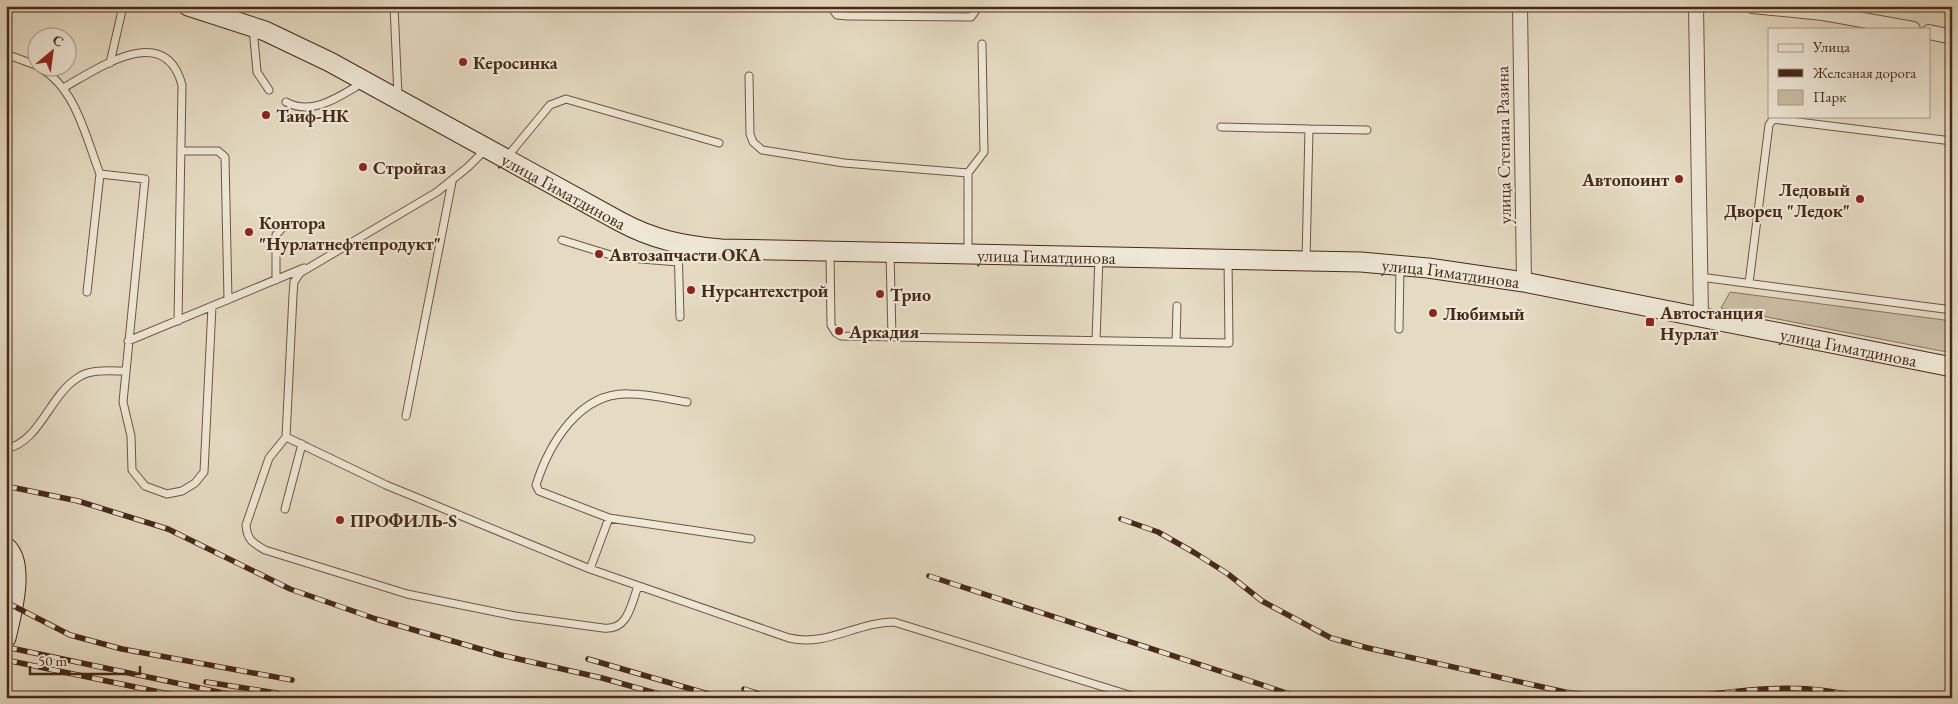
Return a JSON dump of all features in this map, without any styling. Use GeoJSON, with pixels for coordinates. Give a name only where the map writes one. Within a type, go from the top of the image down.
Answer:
{"type":"FeatureCollection","features":[{"type":"Feature","properties":{"kind":"main road","name":"улица Гиматдинова"},"geometry":{"type":"LineString","coordinates":[[188,6],[253,27],[330,62],[678,253],[721,249],[1306,260],[1400,265],[1524,282],[1952,367]]}},
{"type":"Feature","properties":{"kind":"main road"},"geometry":{"type":"LineString","coordinates":[[6,547],[10,551],[17,576],[6,638]]}},
{"type":"Feature","properties":{"kind":"street","name":"улица Степана Разина"},"geometry":{"type":"LineString","coordinates":[[1520,6],[1524,282]]}},
{"type":"Feature","properties":{"kind":"street"},"geometry":{"type":"LineString","coordinates":[[1696,6],[1701,318]]}},
{"type":"Feature","properties":{"kind":"street"},"geometry":{"type":"LineString","coordinates":[[1752,6],[1823,13],[1907,28]]}},
{"type":"Feature","properties":{"kind":"street"},"geometry":{"type":"LineString","coordinates":[[1930,32],[1952,37]]}},
{"type":"Feature","properties":{"kind":"lane"},"geometry":{"type":"LineString","coordinates":[[110,63],[123,6]]}},
{"type":"Feature","properties":{"kind":"lane"},"geometry":{"type":"LineString","coordinates":[[394,6],[398,100]]}},
{"type":"Feature","properties":{"kind":"lane"},"geometry":{"type":"LineString","coordinates":[[830,6],[837,15],[848,16],[961,17],[971,17],[979,6]]}},
{"type":"Feature","properties":{"kind":"lane"},"geometry":{"type":"LineString","coordinates":[[253,27],[257,72],[269,90]]}},
{"type":"Feature","properties":{"kind":"lane"},"geometry":{"type":"LineString","coordinates":[[968,254],[968,173],[984,152],[982,44]]}},
{"type":"Feature","properties":{"kind":"lane"},"geometry":{"type":"LineString","coordinates":[[63,88],[110,63],[134,53],[156,52],[170,60],[178,70],[182,85],[178,321]]}},
{"type":"Feature","properties":{"kind":"lane"},"geometry":{"type":"LineString","coordinates":[[6,54],[28,63]]}},
{"type":"Feature","properties":{"kind":"lane"},"geometry":{"type":"LineString","coordinates":[[749,76],[750,134],[753,142],[762,150],[844,164],[968,173]]}},
{"type":"Feature","properties":{"kind":"lane"},"geometry":{"type":"LineString","coordinates":[[52,78],[63,88],[74,108],[100,174],[87,292]]}},
{"type":"Feature","properties":{"kind":"lane"},"geometry":{"type":"LineString","coordinates":[[286,102],[293,106],[318,106],[365,81]]}},
{"type":"Feature","properties":{"kind":"lane"},"geometry":{"type":"LineString","coordinates":[[505,159],[550,105],[566,99],[719,143]]}},
{"type":"Feature","properties":{"kind":"lane"},"geometry":{"type":"LineString","coordinates":[[1749,283],[1769,125],[1773,119],[1952,141]]}},
{"type":"Feature","properties":{"kind":"lane"},"geometry":{"type":"LineString","coordinates":[[1221,127],[1367,130]]}},
{"type":"Feature","properties":{"kind":"lane"},"geometry":{"type":"LineString","coordinates":[[1306,260],[1309,129]]}},
{"type":"Feature","properties":{"kind":"lane"},"geometry":{"type":"LineString","coordinates":[[128,341],[309,266],[437,192],[452,182],[486,149]]}},
{"type":"Feature","properties":{"kind":"lane"},"geometry":{"type":"LineString","coordinates":[[181,151],[218,151],[225,157],[228,300]]}},
{"type":"Feature","properties":{"kind":"lane"},"geometry":{"type":"LineString","coordinates":[[100,174],[145,179],[122,402],[131,436],[132,470],[145,486],[168,494],[182,491],[195,483],[204,472],[212,306]]}},
{"type":"Feature","properties":{"kind":"lane"},"geometry":{"type":"LineString","coordinates":[[406,416],[452,182]]}},
{"type":"Feature","properties":{"kind":"lane"},"geometry":{"type":"LineString","coordinates":[[276,280],[276,235],[282,228],[292,225]]}},
{"type":"Feature","properties":{"kind":"lane"},"geometry":{"type":"LineString","coordinates":[[562,240],[617,257],[678,253],[680,317]]}},
{"type":"Feature","properties":{"kind":"lane"},"geometry":{"type":"LineString","coordinates":[[830,251],[831,325],[833,330],[841,336],[1229,343],[1228,259]]}},
{"type":"Feature","properties":{"kind":"lane"},"geometry":{"type":"LineString","coordinates":[[890,252],[892,337]]}},
{"type":"Feature","properties":{"kind":"lane"},"geometry":{"type":"LineString","coordinates":[[1096,340],[1099,256]]}},
{"type":"Feature","properties":{"kind":"lane"},"geometry":{"type":"LineString","coordinates":[[1399,329],[1400,265]]}},
{"type":"Feature","properties":{"kind":"lane"},"geometry":{"type":"LineString","coordinates":[[309,266],[300,273],[294,282],[286,437],[268,458],[246,525],[246,534],[251,543],[266,550],[407,594],[515,616],[603,628],[612,629],[621,626],[638,586]]}},
{"type":"Feature","properties":{"kind":"lane"},"geometry":{"type":"LineString","coordinates":[[1700,277],[1952,310]]}},
{"type":"Feature","properties":{"kind":"lane"},"geometry":{"type":"LineString","coordinates":[[1176,342],[1177,306]]}},
{"type":"Feature","properties":{"kind":"lane"},"geometry":{"type":"LineString","coordinates":[[6,449],[24,442],[66,388],[79,377],[92,372],[124,370]]}},
{"type":"Feature","properties":{"kind":"lane"},"geometry":{"type":"LineString","coordinates":[[687,402],[621,394],[591,404],[571,420],[552,450],[536,485],[539,491],[547,495],[609,518],[751,539]]}},
{"type":"Feature","properties":{"kind":"lane"},"geometry":{"type":"LineString","coordinates":[[286,437],[386,486],[590,569],[801,641],[829,638],[867,625],[894,622],[1140,698]]}},
{"type":"Feature","properties":{"kind":"lane"},"geometry":{"type":"LineString","coordinates":[[285,509],[302,444]]}},
{"type":"Feature","properties":{"kind":"lane"},"geometry":{"type":"LineString","coordinates":[[590,569],[609,518]]}},
{"type":"Feature","properties":{"kind":"green space"},"geometry":{"type":"Polygon","coordinates":[[[1730,292],[1952,321],[1952,353],[1721,308],[1730,292]]]}},
{"type":"Feature","properties":{"kind":"railway"},"geometry":{"type":"LineString","coordinates":[[6,486],[78,501],[168,529],[290,589],[376,619],[501,655],[602,678],[673,698]]}},
{"type":"Feature","properties":{"kind":"railway"},"geometry":{"type":"LineString","coordinates":[[1121,519],[1158,532],[1228,574],[1262,601],[1331,638],[1565,692],[1606,698]]}},
{"type":"Feature","properties":{"kind":"railway"},"geometry":{"type":"LineString","coordinates":[[929,576],[1302,698]]}},
{"type":"Feature","properties":{"kind":"railway"},"geometry":{"type":"LineString","coordinates":[[6,602],[70,635],[122,649],[292,680]]}},
{"type":"Feature","properties":{"kind":"railway"},"geometry":{"type":"LineString","coordinates":[[6,647],[247,698]]}},
{"type":"Feature","properties":{"kind":"railway"},"geometry":{"type":"LineString","coordinates":[[588,659],[722,698]]}},
{"type":"Feature","properties":{"kind":"railway"},"geometry":{"type":"LineString","coordinates":[[6,660],[188,698]]}},
{"type":"Feature","properties":{"kind":"railway"},"geometry":{"type":"LineString","coordinates":[[206,682],[277,693]]}},
{"type":"Feature","properties":{"kind":"railway"},"geometry":{"type":"LineString","coordinates":[[1681,698],[1749,690],[1794,688],[1839,693],[1862,698]]}},
{"type":"Feature","properties":{"kind":"railway"},"geometry":{"type":"LineString","coordinates":[[744,689],[772,698]]}},
{"type":"Feature","properties":{"kind":"place","name":"Керосинка"},"geometry":{"type":"Point","coordinates":[463,62]}},
{"type":"Feature","properties":{"kind":"place","name":"Таиф-НК"},"geometry":{"type":"Point","coordinates":[266,115]}},
{"type":"Feature","properties":{"kind":"place","name":"Стройгаз"},"geometry":{"type":"Point","coordinates":[363,167]}},
{"type":"Feature","properties":{"kind":"place","name":"Автопоинт"},"geometry":{"type":"Point","coordinates":[1679,179]}},
{"type":"Feature","properties":{"kind":"place","name":"Ледовый Дворец \"Ледок\""},"geometry":{"type":"Point","coordinates":[1860,199]}},
{"type":"Feature","properties":{"kind":"place","name":"Контора \"Нурлатнефтепродукт\""},"geometry":{"type":"Point","coordinates":[249,232]}},
{"type":"Feature","properties":{"kind":"place","name":"Автозапчасти ОКА"},"geometry":{"type":"Point","coordinates":[599,254]}},
{"type":"Feature","properties":{"kind":"place","name":"Нурсантехстрой"},"geometry":{"type":"Point","coordinates":[691,290]}},
{"type":"Feature","properties":{"kind":"place","name":"Трио"},"geometry":{"type":"Point","coordinates":[880,294]}},
{"type":"Feature","properties":{"kind":"place","name":"Любимый"},"geometry":{"type":"Point","coordinates":[1433,313]}},
{"type":"Feature","properties":{"kind":"place","name":"Автостанция Нурлат"},"geometry":{"type":"Point","coordinates":[1650,322]}},
{"type":"Feature","properties":{"kind":"place","name":"Аркадия"},"geometry":{"type":"Point","coordinates":[839,331]}},
{"type":"Feature","properties":{"kind":"place","name":"ПРОФИЛЬ-S"},"geometry":{"type":"Point","coordinates":[340,520]}}]}
